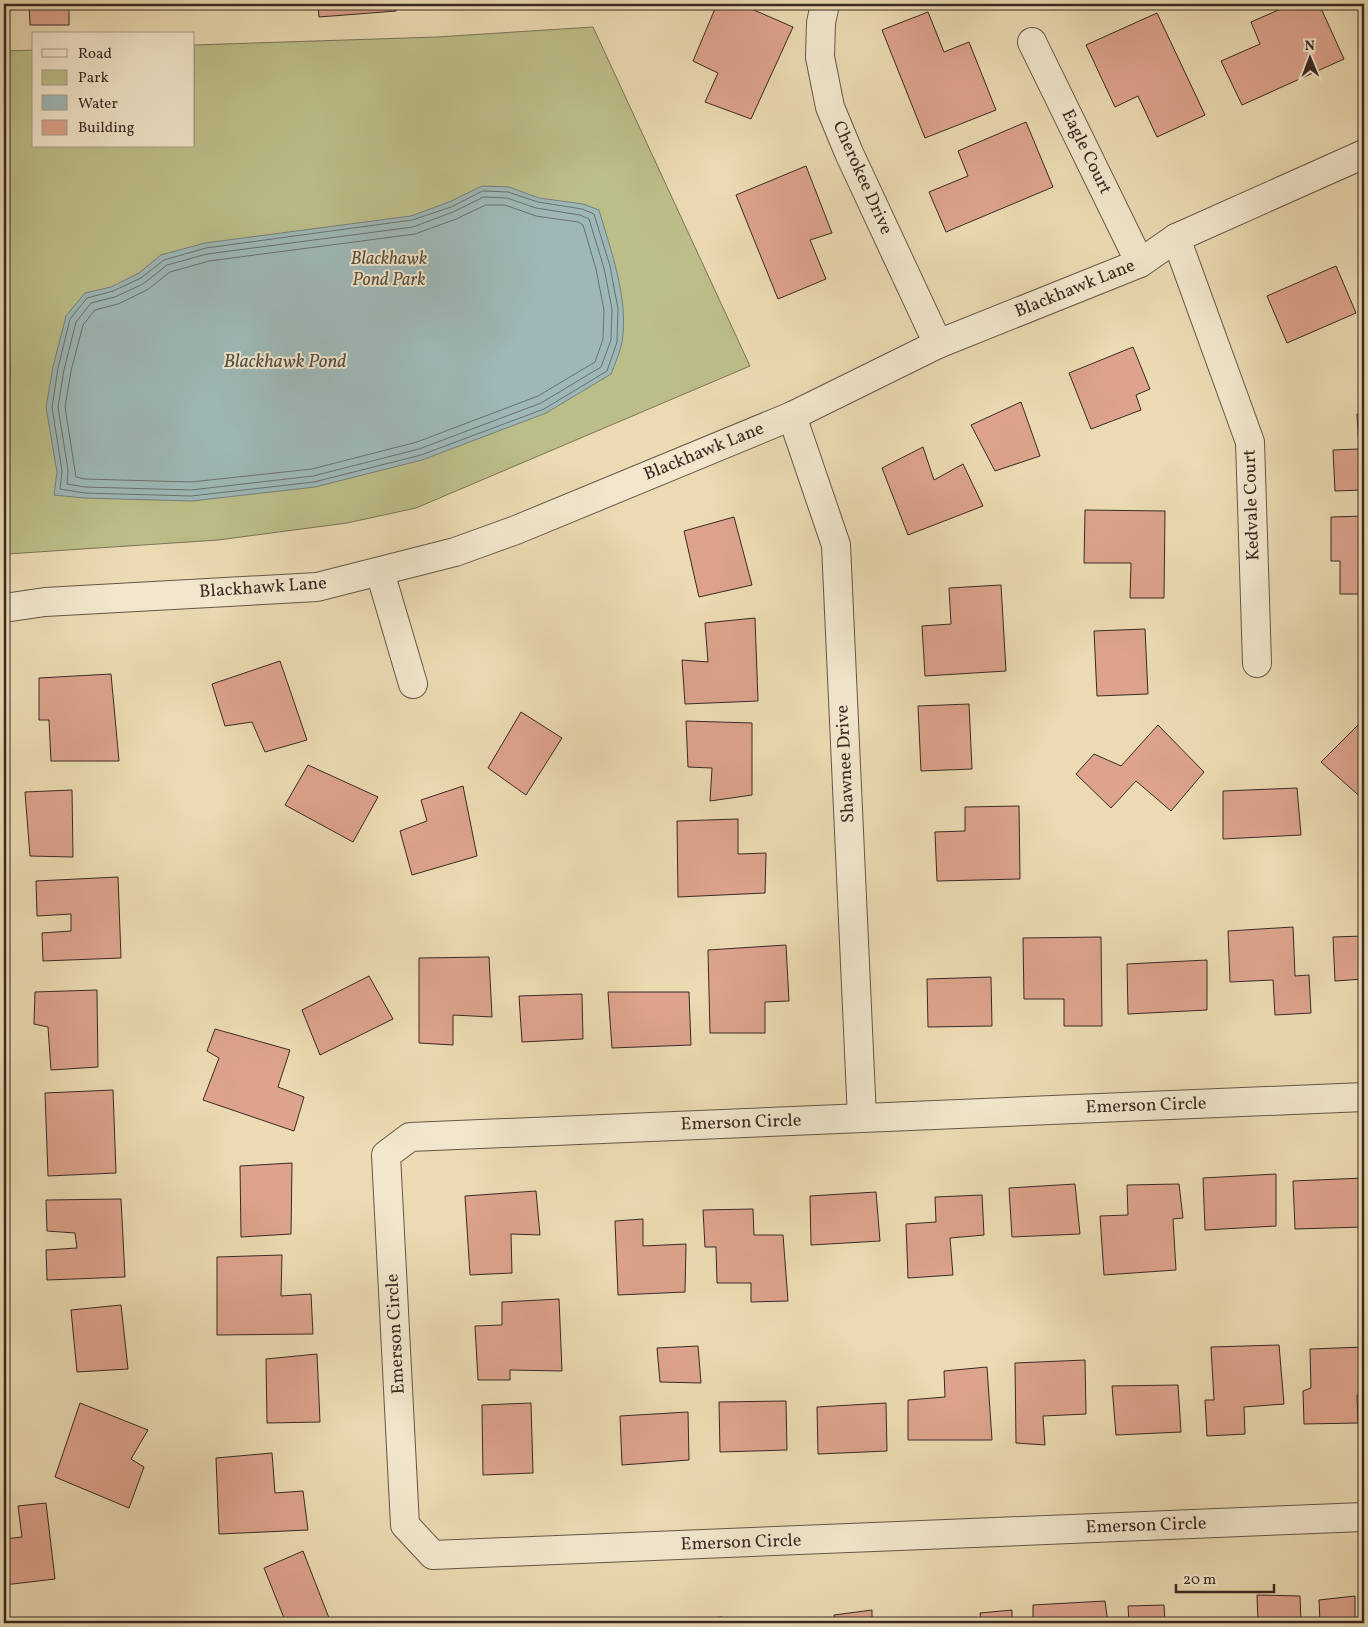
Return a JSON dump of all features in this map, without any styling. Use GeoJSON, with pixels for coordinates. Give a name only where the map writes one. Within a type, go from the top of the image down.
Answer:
{"type":"FeatureCollection","features":[{"type":"Feature","properties":{"kind":"street","name":"Cherokee Drive"},"geometry":{"type":"LineString","coordinates":[[825,4],[821,23],[820,58],[830,106],[849,153],[938,344]]}},
{"type":"Feature","properties":{"kind":"street","name":"Eagle Court"},"geometry":{"type":"LineString","coordinates":[[1032,42],[1140,263]]}},
{"type":"Feature","properties":{"kind":"street","name":"Blackhawk Lane"},"geometry":{"type":"LineString","coordinates":[[4,608],[45,602],[317,587],[455,552],[516,530],[792,416],[938,344],[1140,263],[1176,238],[1364,154]]}},
{"type":"Feature","properties":{"kind":"street","name":"Kedvale Court"},"geometry":{"type":"LineString","coordinates":[[1176,238],[1250,442],[1257,664]]}},
{"type":"Feature","properties":{"kind":"street","name":"Shawnee Drive"},"geometry":{"type":"LineString","coordinates":[[792,416],[836,545],[862,1118]]}},
{"type":"Feature","properties":{"kind":"street"},"geometry":{"type":"LineString","coordinates":[[380,572],[413,684]]}},
{"type":"Feature","properties":{"kind":"street","name":"Emerson Circle"},"geometry":{"type":"LineString","coordinates":[[1364,1097],[410,1137],[386,1156],[405,1525],[434,1555],[1364,1517]]}},
{"type":"Feature","properties":{"kind":"green space","name":"Blackhawk Pond Park"},"geometry":{"type":"Polygon","coordinates":[[[593,27],[750,366],[416,508],[347,523],[218,540],[7,554],[10,367],[4,219],[4,51],[32,50],[32,148],[195,148],[195,45],[437,37],[593,27]]]}},
{"type":"Feature","properties":{"kind":"water","name":"Blackhawk Pond"},"geometry":{"type":"Polygon","coordinates":[[[482,186],[509,187],[539,198],[583,204],[599,210],[618,275],[623,309],[622,342],[611,374],[546,413],[422,460],[315,487],[192,501],[84,498],[54,495],[57,472],[46,407],[53,367],[66,316],[85,293],[111,287],[139,273],[161,255],[205,243],[411,216],[449,202],[482,186]]]}},
{"type":"Feature","properties":{"kind":"building"},"geometry":{"type":"Polygon","coordinates":[[[29,4],[69,4],[69,25],[30,25],[29,4]]]}},
{"type":"Feature","properties":{"kind":"building"},"geometry":{"type":"Polygon","coordinates":[[[318,4],[395,4],[396,11],[319,17],[318,4]]]}},
{"type":"Feature","properties":{"kind":"building"},"geometry":{"type":"Polygon","coordinates":[[[717,4],[740,4],[793,27],[751,119],[705,102],[718,73],[693,61],[717,4]]]}},
{"type":"Feature","properties":{"kind":"building"},"geometry":{"type":"Polygon","coordinates":[[[1292,4],[1319,4],[1344,59],[1242,105],[1221,61],[1260,44],[1251,22],[1292,4]]]}},
{"type":"Feature","properties":{"kind":"building"},"geometry":{"type":"Polygon","coordinates":[[[928,12],[944,52],[969,42],[996,110],[925,138],[882,30],[928,12]]]}},
{"type":"Feature","properties":{"kind":"building"},"geometry":{"type":"Polygon","coordinates":[[[1157,13],[1205,115],[1157,137],[1138,96],[1115,107],[1086,45],[1157,13]]]}},
{"type":"Feature","properties":{"kind":"building"},"geometry":{"type":"Polygon","coordinates":[[[1026,122],[1053,187],[946,232],[929,192],[968,176],[958,151],[1026,122]]]}},
{"type":"Feature","properties":{"kind":"building"},"geometry":{"type":"Polygon","coordinates":[[[806,166],[832,233],[810,240],[826,279],[778,299],[736,195],[806,166]]]}},
{"type":"Feature","properties":{"kind":"building"},"geometry":{"type":"Polygon","coordinates":[[[1336,266],[1356,313],[1287,343],[1267,296],[1336,266]]]}},
{"type":"Feature","properties":{"kind":"building"},"geometry":{"type":"Polygon","coordinates":[[[1133,347],[1150,389],[1136,395],[1141,410],[1091,429],[1069,373],[1133,347]]]}},
{"type":"Feature","properties":{"kind":"building"},"geometry":{"type":"Polygon","coordinates":[[[1021,402],[1040,456],[995,471],[971,425],[1021,402]]]}},
{"type":"Feature","properties":{"kind":"building"},"geometry":{"type":"Polygon","coordinates":[[[1357,414],[1364,414],[1364,490],[1335,491],[1333,450],[1359,449],[1357,414]]]}},
{"type":"Feature","properties":{"kind":"building"},"geometry":{"type":"Polygon","coordinates":[[[923,447],[934,480],[963,464],[983,506],[908,535],[882,468],[923,447]]]}},
{"type":"Feature","properties":{"kind":"building"},"geometry":{"type":"Polygon","coordinates":[[[1085,510],[1165,511],[1164,598],[1130,598],[1131,563],[1084,563],[1085,510]]]}},
{"type":"Feature","properties":{"kind":"building"},"geometry":{"type":"Polygon","coordinates":[[[1364,516],[1364,594],[1340,594],[1340,561],[1331,561],[1331,517],[1364,516]]]}},
{"type":"Feature","properties":{"kind":"building"},"geometry":{"type":"Polygon","coordinates":[[[734,517],[752,585],[699,597],[684,531],[734,517]]]}},
{"type":"Feature","properties":{"kind":"building"},"geometry":{"type":"Polygon","coordinates":[[[1001,585],[1006,671],[925,676],[922,626],[951,624],[949,588],[1001,585]]]}},
{"type":"Feature","properties":{"kind":"building"},"geometry":{"type":"Polygon","coordinates":[[[755,618],[758,701],[685,704],[682,660],[708,662],[705,623],[755,618]]]}},
{"type":"Feature","properties":{"kind":"building"},"geometry":{"type":"Polygon","coordinates":[[[1145,629],[1148,694],[1097,696],[1094,631],[1145,629]]]}},
{"type":"Feature","properties":{"kind":"building"},"geometry":{"type":"Polygon","coordinates":[[[280,661],[307,740],[265,752],[252,722],[225,726],[212,684],[280,661]]]}},
{"type":"Feature","properties":{"kind":"building"},"geometry":{"type":"Polygon","coordinates":[[[111,674],[119,761],[51,761],[49,720],[39,720],[39,678],[111,674]]]}},
{"type":"Feature","properties":{"kind":"building"},"geometry":{"type":"Polygon","coordinates":[[[969,704],[972,769],[921,771],[918,706],[969,704]]]}},
{"type":"Feature","properties":{"kind":"building"},"geometry":{"type":"Polygon","coordinates":[[[521,712],[562,738],[526,795],[488,768],[521,712]]]}},
{"type":"Feature","properties":{"kind":"building"},"geometry":{"type":"Polygon","coordinates":[[[1364,719],[1364,800],[1321,762],[1364,719]]]}},
{"type":"Feature","properties":{"kind":"building"},"geometry":{"type":"Polygon","coordinates":[[[686,721],[752,723],[752,795],[710,801],[712,768],[688,767],[686,721]]]}},
{"type":"Feature","properties":{"kind":"building"},"geometry":{"type":"Polygon","coordinates":[[[1158,725],[1204,772],[1171,811],[1136,781],[1111,808],[1076,774],[1094,754],[1121,766],[1158,725]]]}},
{"type":"Feature","properties":{"kind":"building"},"geometry":{"type":"Polygon","coordinates":[[[308,765],[378,797],[353,842],[285,805],[308,765]]]}},
{"type":"Feature","properties":{"kind":"building"},"geometry":{"type":"Polygon","coordinates":[[[463,786],[477,856],[412,875],[400,831],[427,821],[421,800],[463,786]]]}},
{"type":"Feature","properties":{"kind":"building"},"geometry":{"type":"Polygon","coordinates":[[[1297,788],[1301,835],[1223,839],[1223,791],[1297,788]]]}},
{"type":"Feature","properties":{"kind":"building"},"geometry":{"type":"Polygon","coordinates":[[[72,790],[73,857],[30,856],[25,792],[72,790]]]}},
{"type":"Feature","properties":{"kind":"building"},"geometry":{"type":"Polygon","coordinates":[[[1019,806],[1020,879],[937,881],[935,832],[965,831],[965,807],[1019,806]]]}},
{"type":"Feature","properties":{"kind":"building"},"geometry":{"type":"Polygon","coordinates":[[[738,819],[738,854],[766,853],[765,893],[678,897],[677,821],[738,819]]]}},
{"type":"Feature","properties":{"kind":"building"},"geometry":{"type":"Polygon","coordinates":[[[118,877],[121,958],[43,961],[42,933],[71,931],[71,914],[37,916],[36,881],[118,877]]]}},
{"type":"Feature","properties":{"kind":"building"},"geometry":{"type":"Polygon","coordinates":[[[1293,927],[1295,976],[1309,975],[1311,1013],[1275,1015],[1273,980],[1230,982],[1228,931],[1293,927]]]}},
{"type":"Feature","properties":{"kind":"building"},"geometry":{"type":"Polygon","coordinates":[[[1364,936],[1364,979],[1335,981],[1333,937],[1364,936]]]}},
{"type":"Feature","properties":{"kind":"building"},"geometry":{"type":"Polygon","coordinates":[[[1101,937],[1102,1026],[1064,1026],[1064,999],[1024,999],[1023,938],[1101,937]]]}},
{"type":"Feature","properties":{"kind":"building"},"geometry":{"type":"Polygon","coordinates":[[[786,945],[789,1001],[765,1002],[765,1033],[710,1033],[708,950],[786,945]]]}},
{"type":"Feature","properties":{"kind":"building"},"geometry":{"type":"Polygon","coordinates":[[[489,957],[492,1017],[453,1015],[453,1045],[419,1043],[419,958],[489,957]]]}},
{"type":"Feature","properties":{"kind":"building"},"geometry":{"type":"Polygon","coordinates":[[[1207,960],[1207,1010],[1128,1014],[1127,964],[1207,960]]]}},
{"type":"Feature","properties":{"kind":"building"},"geometry":{"type":"Polygon","coordinates":[[[369,976],[393,1019],[320,1055],[302,1010],[369,976]]]}},
{"type":"Feature","properties":{"kind":"building"},"geometry":{"type":"Polygon","coordinates":[[[991,977],[992,1026],[928,1027],[927,979],[991,977]]]}},
{"type":"Feature","properties":{"kind":"building"},"geometry":{"type":"Polygon","coordinates":[[[97,990],[98,1067],[51,1070],[48,1027],[34,1024],[35,992],[97,990]]]}},
{"type":"Feature","properties":{"kind":"building"},"geometry":{"type":"Polygon","coordinates":[[[608,992],[689,992],[691,1045],[612,1048],[608,992]]]}},
{"type":"Feature","properties":{"kind":"building"},"geometry":{"type":"Polygon","coordinates":[[[582,994],[583,1039],[522,1042],[519,996],[582,994]]]}},
{"type":"Feature","properties":{"kind":"building"},"geometry":{"type":"Polygon","coordinates":[[[215,1029],[290,1050],[278,1087],[304,1097],[294,1131],[203,1100],[219,1058],[207,1051],[215,1029]]]}},
{"type":"Feature","properties":{"kind":"building"},"geometry":{"type":"Polygon","coordinates":[[[113,1090],[116,1173],[48,1176],[45,1093],[113,1090]]]}},
{"type":"Feature","properties":{"kind":"building"},"geometry":{"type":"Polygon","coordinates":[[[292,1163],[291,1234],[241,1237],[240,1166],[292,1163]]]}},
{"type":"Feature","properties":{"kind":"building"},"geometry":{"type":"Polygon","coordinates":[[[1276,1174],[1276,1226],[1205,1230],[1203,1178],[1276,1174]]]}},
{"type":"Feature","properties":{"kind":"building"},"geometry":{"type":"Polygon","coordinates":[[[1364,1178],[1364,1227],[1295,1229],[1293,1181],[1364,1178]]]}},
{"type":"Feature","properties":{"kind":"building"},"geometry":{"type":"Polygon","coordinates":[[[1075,1184],[1080,1234],[1012,1237],[1009,1188],[1075,1184]]]}},
{"type":"Feature","properties":{"kind":"building"},"geometry":{"type":"Polygon","coordinates":[[[1179,1184],[1183,1218],[1173,1219],[1176,1270],[1104,1275],[1100,1216],[1128,1215],[1127,1185],[1179,1184]]]}},
{"type":"Feature","properties":{"kind":"building"},"geometry":{"type":"Polygon","coordinates":[[[536,1191],[540,1235],[511,1234],[512,1273],[470,1275],[465,1196],[536,1191]]]}},
{"type":"Feature","properties":{"kind":"building"},"geometry":{"type":"Polygon","coordinates":[[[876,1192],[880,1241],[811,1245],[810,1196],[876,1192]]]}},
{"type":"Feature","properties":{"kind":"building"},"geometry":{"type":"Polygon","coordinates":[[[982,1195],[984,1235],[950,1238],[953,1275],[908,1278],[906,1224],[936,1222],[935,1197],[982,1195]]]}},
{"type":"Feature","properties":{"kind":"building"},"geometry":{"type":"Polygon","coordinates":[[[121,1199],[125,1277],[47,1280],[46,1250],[77,1248],[75,1233],[47,1231],[46,1200],[121,1199]]]}},
{"type":"Feature","properties":{"kind":"building"},"geometry":{"type":"Polygon","coordinates":[[[753,1209],[754,1235],[783,1235],[788,1301],[751,1302],[751,1283],[717,1283],[716,1247],[705,1247],[703,1210],[753,1209]]]}},
{"type":"Feature","properties":{"kind":"building"},"geometry":{"type":"Polygon","coordinates":[[[643,1219],[643,1246],[686,1244],[685,1292],[618,1295],[615,1221],[643,1219]]]}},
{"type":"Feature","properties":{"kind":"building"},"geometry":{"type":"Polygon","coordinates":[[[282,1255],[281,1296],[311,1294],[313,1334],[217,1335],[217,1257],[282,1255]]]}},
{"type":"Feature","properties":{"kind":"building"},"geometry":{"type":"Polygon","coordinates":[[[559,1299],[562,1371],[510,1370],[510,1380],[478,1380],[475,1326],[502,1325],[502,1302],[559,1299]]]}},
{"type":"Feature","properties":{"kind":"building"},"geometry":{"type":"Polygon","coordinates":[[[121,1305],[128,1369],[77,1372],[71,1310],[121,1305]]]}},
{"type":"Feature","properties":{"kind":"building"},"geometry":{"type":"Polygon","coordinates":[[[1279,1345],[1284,1404],[1244,1407],[1245,1434],[1207,1436],[1205,1400],[1214,1400],[1211,1347],[1279,1345]]]}},
{"type":"Feature","properties":{"kind":"building"},"geometry":{"type":"Polygon","coordinates":[[[698,1346],[701,1383],[660,1382],[657,1348],[698,1346]]]}},
{"type":"Feature","properties":{"kind":"building"},"geometry":{"type":"Polygon","coordinates":[[[1364,1347],[1364,1396],[1357,1395],[1358,1423],[1304,1424],[1303,1391],[1311,1388],[1310,1349],[1364,1347]]]}},
{"type":"Feature","properties":{"kind":"building"},"geometry":{"type":"Polygon","coordinates":[[[317,1354],[320,1422],[267,1423],[266,1359],[317,1354]]]}},
{"type":"Feature","properties":{"kind":"building"},"geometry":{"type":"Polygon","coordinates":[[[1085,1360],[1086,1414],[1043,1416],[1045,1445],[1016,1443],[1015,1363],[1085,1360]]]}},
{"type":"Feature","properties":{"kind":"building"},"geometry":{"type":"Polygon","coordinates":[[[987,1367],[992,1440],[908,1440],[908,1400],[945,1397],[944,1371],[987,1367]]]}},
{"type":"Feature","properties":{"kind":"building"},"geometry":{"type":"Polygon","coordinates":[[[1178,1385],[1181,1432],[1116,1435],[1112,1386],[1178,1385]]]}},
{"type":"Feature","properties":{"kind":"building"},"geometry":{"type":"Polygon","coordinates":[[[786,1401],[787,1450],[720,1452],[719,1402],[786,1401]]]}},
{"type":"Feature","properties":{"kind":"building"},"geometry":{"type":"Polygon","coordinates":[[[80,1403],[148,1430],[131,1459],[144,1467],[129,1508],[55,1477],[80,1403]]]}},
{"type":"Feature","properties":{"kind":"building"},"geometry":{"type":"Polygon","coordinates":[[[531,1403],[533,1473],[483,1475],[482,1405],[531,1403]]]}},
{"type":"Feature","properties":{"kind":"building"},"geometry":{"type":"Polygon","coordinates":[[[886,1403],[887,1451],[818,1454],[817,1407],[886,1403]]]}},
{"type":"Feature","properties":{"kind":"building"},"geometry":{"type":"Polygon","coordinates":[[[688,1412],[689,1460],[622,1465],[620,1416],[688,1412]]]}},
{"type":"Feature","properties":{"kind":"building"},"geometry":{"type":"Polygon","coordinates":[[[272,1453],[275,1493],[303,1491],[308,1530],[219,1534],[216,1458],[272,1453]]]}},
{"type":"Feature","properties":{"kind":"building"},"geometry":{"type":"Polygon","coordinates":[[[46,1503],[55,1579],[4,1585],[4,1528],[5,1539],[22,1537],[18,1506],[46,1503]]]}},
{"type":"Feature","properties":{"kind":"building"},"geometry":{"type":"Polygon","coordinates":[[[303,1551],[329,1618],[312,1623],[286,1623],[264,1568],[303,1551]]]}},
{"type":"Feature","properties":{"kind":"building"},"geometry":{"type":"Polygon","coordinates":[[[1257,1595],[1300,1596],[1301,1623],[1258,1623],[1257,1595]]]}},
{"type":"Feature","properties":{"kind":"building"},"geometry":{"type":"Polygon","coordinates":[[[1355,1596],[1355,1623],[1320,1623],[1319,1600],[1355,1596]]]}},
{"type":"Feature","properties":{"kind":"building"},"geometry":{"type":"Polygon","coordinates":[[[1105,1601],[1108,1623],[1033,1623],[1033,1605],[1105,1601]]]}},
{"type":"Feature","properties":{"kind":"building"},"geometry":{"type":"Polygon","coordinates":[[[1164,1605],[1165,1623],[1129,1623],[1128,1606],[1164,1605]]]}},
{"type":"Feature","properties":{"kind":"building"},"geometry":{"type":"Polygon","coordinates":[[[872,1610],[872,1623],[835,1623],[834,1615],[872,1610]]]}},
{"type":"Feature","properties":{"kind":"building"},"geometry":{"type":"Polygon","coordinates":[[[1012,1610],[1012,1623],[981,1623],[980,1613],[1012,1610]]]}},
{"type":"Feature","properties":{"kind":"building"},"geometry":{"type":"Polygon","coordinates":[[[722,1617],[722,1623],[677,1623],[677,1621],[722,1617]]]}},
{"type":"Feature","properties":{"kind":"building"},"geometry":{"type":"Polygon","coordinates":[[[811,1620],[811,1623],[763,1623],[811,1620]]]}}]}
